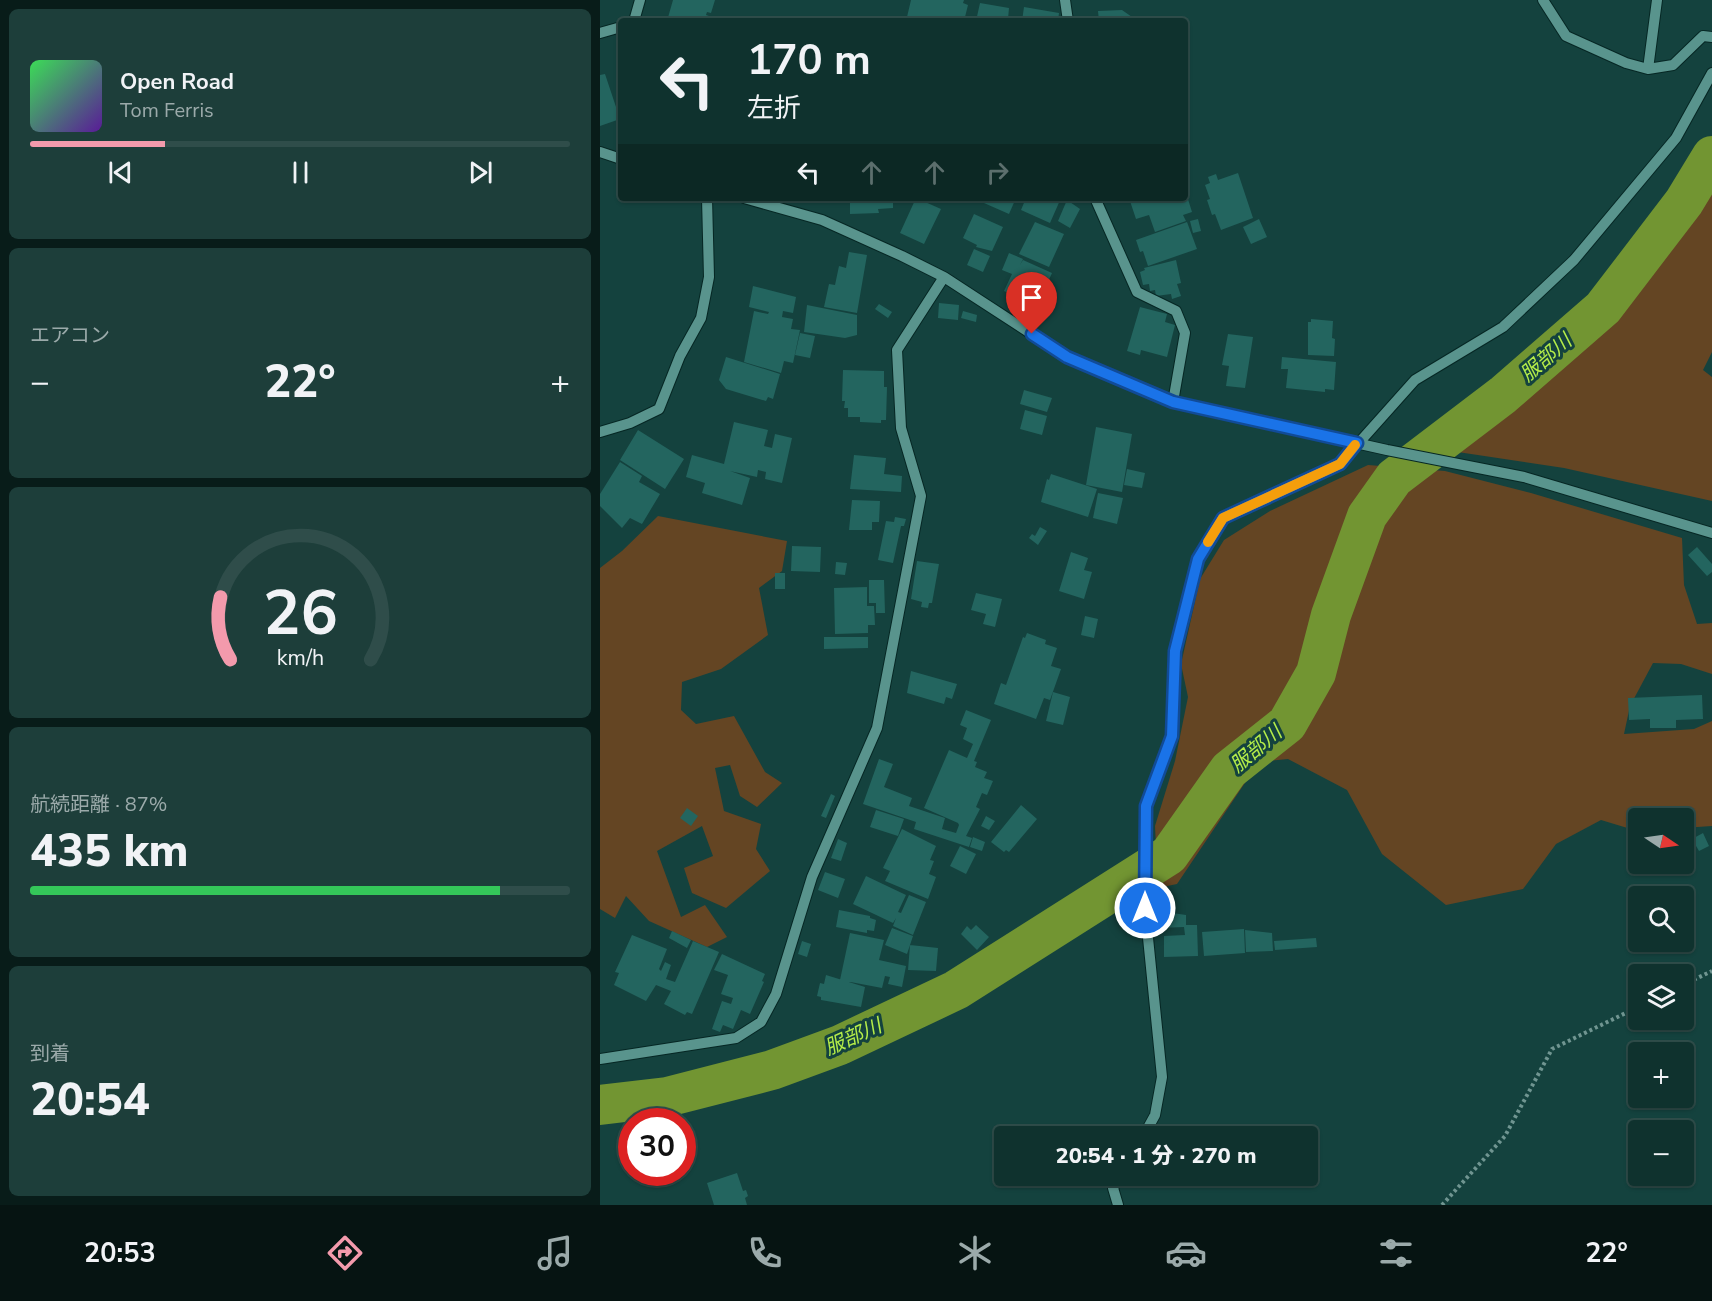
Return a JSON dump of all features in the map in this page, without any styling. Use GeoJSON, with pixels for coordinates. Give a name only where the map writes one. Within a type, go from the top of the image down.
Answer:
{"type":"FeatureCollection","features":[{"type":"Feature","properties":{"kind":"street"},"geometry":{"type":"LineString","coordinates":[[635,18],[640,0]]}},
{"type":"Feature","properties":{"kind":"street"},"geometry":{"type":"LineString","coordinates":[[1065,0],[1068,18]]}},
{"type":"Feature","properties":{"kind":"street"},"geometry":{"type":"LineString","coordinates":[[1544,0],[1566,36],[1626,63],[1648,69],[1673,65],[1703,36],[1712,37]]}},
{"type":"Feature","properties":{"kind":"street"},"geometry":{"type":"LineString","coordinates":[[1648,69],[1657,0]]}},
{"type":"Feature","properties":{"kind":"street"},"geometry":{"type":"LineString","coordinates":[[600,33],[618,28]]}},
{"type":"Feature","properties":{"kind":"street"},"geometry":{"type":"LineString","coordinates":[[1149,1126],[1155,1115],[1162,1077],[1145,908],[1144,828],[1146,806],[1172,736],[1175,651],[1198,559],[1223,518],[1340,464],[1415,380],[1503,327],[1574,260],[1676,138],[1712,73]]}},
{"type":"Feature","properties":{"kind":"street"},"geometry":{"type":"LineString","coordinates":[[600,152],[618,158]]}},
{"type":"Feature","properties":{"kind":"street"},"geometry":{"type":"LineString","coordinates":[[600,432],[630,423],[659,409],[680,356],[700,318],[709,277],[707,201]]}},
{"type":"Feature","properties":{"kind":"street"},"geometry":{"type":"LineString","coordinates":[[755,201],[822,220],[944,277],[1067,357],[1173,402],[1387,450],[1524,477],[1712,533]]}},
{"type":"Feature","properties":{"kind":"street"},"geometry":{"type":"LineString","coordinates":[[1096,201],[1137,292],[1176,311],[1185,333],[1173,402]]}},
{"type":"Feature","properties":{"kind":"street"},"geometry":{"type":"LineString","coordinates":[[600,1059],[736,1038],[761,1022],[776,994],[812,876],[877,729],[921,496],[901,428],[897,350],[944,277]]}},
{"type":"Feature","properties":{"kind":"street"},"geometry":{"type":"LineString","coordinates":[[1114,1186],[1118,1205]]}},
{"type":"Feature","properties":{"kind":"path"},"geometry":{"type":"LineString","coordinates":[[1694,980],[1712,971]]}},
{"type":"Feature","properties":{"kind":"path"},"geometry":{"type":"LineString","coordinates":[[1442,1205],[1505,1136],[1552,1049],[1628,1012]]}},
{"type":"Feature","properties":{"kind":"shaded area"},"geometry":{"type":"Polygon","coordinates":[[[1712,177],[1712,352],[1703,370],[1712,377],[1712,501],[1564,468],[1451,451],[1528,394],[1603,323],[1712,177]]]}},
{"type":"Feature","properties":{"kind":"shaded area"},"geometry":{"type":"Polygon","coordinates":[[[1368,465],[1445,471],[1531,493],[1682,538],[1684,585],[1697,624],[1712,623],[1712,674],[1681,664],[1653,663],[1630,706],[1624,734],[1694,729],[1712,721],[1712,826],[1694,827],[1694,808],[1628,808],[1628,828],[1601,820],[1556,844],[1523,889],[1446,905],[1382,854],[1347,790],[1288,759],[1259,762],[1177,884],[1158,888],[1155,826],[1175,761],[1188,697],[1181,664],[1200,579],[1224,540],[1270,511],[1368,465]]]}},
{"type":"Feature","properties":{"kind":"shaded area"},"geometry":{"type":"Polygon","coordinates":[[[658,516],[787,541],[782,571],[759,588],[768,635],[721,669],[682,682],[681,710],[696,724],[734,716],[765,772],[782,783],[757,807],[740,796],[730,765],[715,768],[724,811],[761,824],[756,849],[770,871],[726,908],[692,893],[684,868],[713,856],[702,826],[657,851],[681,917],[705,905],[727,937],[707,947],[649,921],[626,896],[615,918],[600,909],[600,568],[622,551],[658,516]]]}},
{"type":"Feature","properties":{"kind":"building"},"geometry":{"type":"Polygon","coordinates":[[[673,0],[715,0],[711,13],[707,12],[706,15],[715,18],[668,18],[673,0]]]}},
{"type":"Feature","properties":{"kind":"building"},"geometry":{"type":"Polygon","coordinates":[[[911,0],[964,0],[963,3],[968,5],[965,18],[907,17],[911,0]]]}},
{"type":"Feature","properties":{"kind":"building"},"geometry":{"type":"Polygon","coordinates":[[[980,3],[1009,8],[1008,18],[977,18],[980,3]]]}},
{"type":"Feature","properties":{"kind":"building"},"geometry":{"type":"Polygon","coordinates":[[[1024,7],[1059,13],[1058,18],[1022,18],[1024,7]]]}},
{"type":"Feature","properties":{"kind":"building"},"geometry":{"type":"Polygon","coordinates":[[[1122,10],[1132,18],[1099,18],[1098,11],[1122,10]]]}},
{"type":"Feature","properties":{"kind":"building"},"geometry":{"type":"Polygon","coordinates":[[[605,74],[618,113],[618,120],[600,126],[600,75],[605,74]]]}},
{"type":"Feature","properties":{"kind":"building"},"geometry":{"type":"Polygon","coordinates":[[[1238,173],[1253,218],[1221,230],[1215,214],[1212,215],[1205,185],[1210,183],[1208,177],[1216,174],[1218,180],[1238,173]]]}},
{"type":"Feature","properties":{"kind":"building"},"geometry":{"type":"Polygon","coordinates":[[[1188,199],[1192,212],[1183,215],[1186,221],[1155,232],[1149,215],[1136,219],[1130,201],[1188,199]]]}},
{"type":"Feature","properties":{"kind":"building"},"geometry":{"type":"Polygon","coordinates":[[[845,201],[893,201],[893,208],[878,209],[879,213],[850,214],[850,203],[845,201]]]}},
{"type":"Feature","properties":{"kind":"building"},"geometry":{"type":"Polygon","coordinates":[[[915,201],[923,201],[941,209],[924,244],[900,233],[915,201]]]}},
{"type":"Feature","properties":{"kind":"building"},"geometry":{"type":"Polygon","coordinates":[[[985,201],[1015,201],[1009,214],[984,203],[985,201]]]}},
{"type":"Feature","properties":{"kind":"building"},"geometry":{"type":"Polygon","coordinates":[[[1025,201],[1060,201],[1050,223],[1021,210],[1025,201]]]}},
{"type":"Feature","properties":{"kind":"building"},"geometry":{"type":"Polygon","coordinates":[[[1067,201],[1080,209],[1070,228],[1058,221],[1067,201]]]}},
{"type":"Feature","properties":{"kind":"building"},"geometry":{"type":"Polygon","coordinates":[[[974,214],[1003,227],[992,251],[976,247],[977,245],[963,238],[974,214]]]}},
{"type":"Feature","properties":{"kind":"building"},"geometry":{"type":"Polygon","coordinates":[[[1198,219],[1201,231],[1193,233],[1190,221],[1198,219]]]}},
{"type":"Feature","properties":{"kind":"building"},"geometry":{"type":"Polygon","coordinates":[[[1259,219],[1267,237],[1251,244],[1243,227],[1259,219]]]}},
{"type":"Feature","properties":{"kind":"building"},"geometry":{"type":"Polygon","coordinates":[[[1035,222],[1064,234],[1049,267],[1019,254],[1035,222]]]}},
{"type":"Feature","properties":{"kind":"building"},"geometry":{"type":"Polygon","coordinates":[[[1187,222],[1197,249],[1148,266],[1136,240],[1187,222]]]}},
{"type":"Feature","properties":{"kind":"building"},"geometry":{"type":"Polygon","coordinates":[[[974,249],[990,256],[983,272],[967,265],[974,249]]]}},
{"type":"Feature","properties":{"kind":"building"},"geometry":{"type":"Polygon","coordinates":[[[849,252],[867,255],[857,313],[824,307],[829,284],[835,285],[839,266],[846,268],[849,252]]]}},
{"type":"Feature","properties":{"kind":"building"},"geometry":{"type":"Polygon","coordinates":[[[1009,253],[1023,259],[1020,265],[1023,260],[1052,273],[1037,306],[1004,291],[1012,274],[1002,270],[1009,253]]]}},
{"type":"Feature","properties":{"kind":"building"},"geometry":{"type":"Polygon","coordinates":[[[1176,260],[1181,283],[1177,284],[1181,296],[1172,299],[1171,294],[1156,296],[1155,290],[1150,291],[1149,284],[1143,285],[1140,272],[1145,270],[1144,268],[1176,260]]]}},
{"type":"Feature","properties":{"kind":"building"},"geometry":{"type":"Polygon","coordinates":[[[753,286],[796,297],[793,313],[783,311],[782,317],[793,319],[791,329],[800,330],[793,363],[784,361],[781,373],[744,362],[754,311],[768,314],[769,312],[749,307],[753,286]]]}},
{"type":"Feature","properties":{"kind":"building"},"geometry":{"type":"Polygon","coordinates":[[[939,303],[959,305],[958,320],[938,318],[939,303]]]}},
{"type":"Feature","properties":{"kind":"building"},"geometry":{"type":"Polygon","coordinates":[[[879,304],[892,312],[888,318],[875,309],[879,304]]]}},
{"type":"Feature","properties":{"kind":"building"},"geometry":{"type":"Polygon","coordinates":[[[807,305],[857,315],[857,335],[845,338],[804,332],[807,305]]]}},
{"type":"Feature","properties":{"kind":"building"},"geometry":{"type":"Polygon","coordinates":[[[1140,307],[1167,314],[1165,322],[1175,325],[1167,357],[1141,350],[1140,355],[1127,351],[1140,307]]]}},
{"type":"Feature","properties":{"kind":"building"},"geometry":{"type":"Polygon","coordinates":[[[963,311],[977,315],[976,322],[961,318],[963,311]]]}},
{"type":"Feature","properties":{"kind":"building"},"geometry":{"type":"Polygon","coordinates":[[[1311,319],[1333,321],[1334,356],[1308,355],[1308,322],[1311,322],[1311,319]]]}},
{"type":"Feature","properties":{"kind":"building"},"geometry":{"type":"Polygon","coordinates":[[[800,333],[815,336],[810,358],[795,355],[800,333]]]}},
{"type":"Feature","properties":{"kind":"building"},"geometry":{"type":"Polygon","coordinates":[[[1228,334],[1253,337],[1245,388],[1226,386],[1229,366],[1222,365],[1228,334]]]}},
{"type":"Feature","properties":{"kind":"building"},"geometry":{"type":"Polygon","coordinates":[[[726,357],[780,374],[773,399],[768,397],[766,401],[726,389],[719,380],[726,357]]]}},
{"type":"Feature","properties":{"kind":"building"},"geometry":{"type":"Polygon","coordinates":[[[1282,357],[1336,362],[1334,390],[1325,389],[1325,392],[1286,388],[1288,369],[1281,369],[1282,357]]]}},
{"type":"Feature","properties":{"kind":"building"},"geometry":{"type":"Polygon","coordinates":[[[843,370],[884,371],[884,387],[887,387],[886,420],[881,420],[881,423],[860,422],[860,417],[848,417],[848,408],[844,408],[845,401],[842,401],[843,370]]]}},
{"type":"Feature","properties":{"kind":"building"},"geometry":{"type":"Polygon","coordinates":[[[1024,390],[1052,398],[1047,412],[1020,404],[1024,390]]]}},
{"type":"Feature","properties":{"kind":"building"},"geometry":{"type":"Polygon","coordinates":[[[1025,410],[1047,416],[1042,435],[1020,429],[1025,410]]]}},
{"type":"Feature","properties":{"kind":"building"},"geometry":{"type":"Polygon","coordinates":[[[734,422],[768,430],[764,446],[772,448],[775,434],[792,438],[782,483],[765,479],[766,472],[758,470],[757,477],[730,471],[750,478],[742,505],[702,493],[705,483],[686,477],[692,455],[724,464],[734,422]]]}},
{"type":"Feature","properties":{"kind":"building"},"geometry":{"type":"Polygon","coordinates":[[[1096,427],[1132,434],[1122,492],[1086,485],[1096,427]]]}},
{"type":"Feature","properties":{"kind":"building"},"geometry":{"type":"Polygon","coordinates":[[[638,430],[684,459],[665,489],[620,460],[638,430]]]}},
{"type":"Feature","properties":{"kind":"building"},"geometry":{"type":"Polygon","coordinates":[[[854,455],[886,458],[884,474],[902,476],[901,492],[850,489],[854,455]]]}},
{"type":"Feature","properties":{"kind":"building"},"geometry":{"type":"Polygon","coordinates":[[[620,462],[642,476],[639,482],[660,494],[642,524],[630,518],[622,528],[600,506],[600,494],[620,462]]]}},
{"type":"Feature","properties":{"kind":"building"},"geometry":{"type":"Polygon","coordinates":[[[1127,469],[1145,473],[1142,488],[1124,485],[1127,469]]]}},
{"type":"Feature","properties":{"kind":"building"},"geometry":{"type":"Polygon","coordinates":[[[1051,474],[1097,489],[1088,517],[1041,502],[1047,479],[1049,480],[1051,474]]]}},
{"type":"Feature","properties":{"kind":"building"},"geometry":{"type":"Polygon","coordinates":[[[1098,493],[1123,498],[1117,524],[1093,518],[1098,493]]]}},
{"type":"Feature","properties":{"kind":"building"},"geometry":{"type":"Polygon","coordinates":[[[852,500],[880,501],[879,522],[872,522],[872,530],[849,530],[852,500]]]}},
{"type":"Feature","properties":{"kind":"building"},"geometry":{"type":"Polygon","coordinates":[[[895,517],[906,519],[904,526],[901,526],[893,563],[878,560],[886,521],[894,522],[895,517]]]}},
{"type":"Feature","properties":{"kind":"building"},"geometry":{"type":"Polygon","coordinates":[[[1040,527],[1047,531],[1038,545],[1029,538],[1032,534],[1035,536],[1040,527]]]}},
{"type":"Feature","properties":{"kind":"building"},"geometry":{"type":"Polygon","coordinates":[[[792,546],[821,547],[820,572],[791,571],[792,546]]]}},
{"type":"Feature","properties":{"kind":"building"},"geometry":{"type":"Polygon","coordinates":[[[1697,547],[1712,564],[1712,572],[1707,576],[1688,555],[1697,547]]]}},
{"type":"Feature","properties":{"kind":"building"},"geometry":{"type":"Polygon","coordinates":[[[1071,552],[1088,558],[1084,570],[1092,572],[1084,599],[1059,591],[1071,552]]]}},
{"type":"Feature","properties":{"kind":"building"},"geometry":{"type":"Polygon","coordinates":[[[917,561],[939,564],[932,603],[929,603],[928,608],[921,607],[922,602],[911,599],[917,561]]]}},
{"type":"Feature","properties":{"kind":"building"},"geometry":{"type":"Polygon","coordinates":[[[836,562],[847,563],[845,575],[835,574],[836,562]]]}},
{"type":"Feature","properties":{"kind":"building"},"geometry":{"type":"Polygon","coordinates":[[[775,573],[785,573],[785,589],[775,589],[775,573]]]}},
{"type":"Feature","properties":{"kind":"building"},"geometry":{"type":"Polygon","coordinates":[[[869,580],[884,580],[885,613],[876,613],[876,603],[869,603],[869,580]]]}},
{"type":"Feature","properties":{"kind":"building"},"geometry":{"type":"Polygon","coordinates":[[[867,587],[867,606],[874,606],[875,625],[868,625],[868,633],[835,634],[834,588],[867,587]]]}},
{"type":"Feature","properties":{"kind":"building"},"geometry":{"type":"Polygon","coordinates":[[[976,593],[1002,599],[995,627],[983,624],[986,614],[971,610],[976,593]]]}},
{"type":"Feature","properties":{"kind":"building"},"geometry":{"type":"Polygon","coordinates":[[[1085,616],[1098,619],[1094,638],[1081,635],[1085,616]]]}},
{"type":"Feature","properties":{"kind":"building"},"geometry":{"type":"Polygon","coordinates":[[[1027,633],[1046,640],[1045,644],[1057,648],[1051,666],[1061,669],[1050,700],[1044,698],[1036,719],[994,704],[1001,683],[1006,685],[1023,637],[1025,638],[1027,633]]]}},
{"type":"Feature","properties":{"kind":"building"},"geometry":{"type":"Polygon","coordinates":[[[824,637],[868,637],[868,648],[824,649],[824,637]]]}},
{"type":"Feature","properties":{"kind":"building"},"geometry":{"type":"Polygon","coordinates":[[[911,671],[957,684],[952,699],[946,697],[944,704],[907,693],[911,671]]]}},
{"type":"Feature","properties":{"kind":"building"},"geometry":{"type":"Polygon","coordinates":[[[1053,692],[1070,697],[1063,725],[1046,721],[1053,692]]]}},
{"type":"Feature","properties":{"kind":"building"},"geometry":{"type":"Polygon","coordinates":[[[1702,695],[1703,719],[1676,720],[1676,728],[1650,728],[1650,719],[1629,720],[1628,698],[1702,695]]]}},
{"type":"Feature","properties":{"kind":"building"},"geometry":{"type":"Polygon","coordinates":[[[966,710],[991,720],[974,761],[977,762],[975,767],[987,772],[984,778],[993,781],[987,795],[982,793],[976,807],[980,809],[966,836],[972,838],[969,847],[914,829],[916,822],[863,804],[879,759],[893,764],[884,787],[912,798],[909,806],[945,818],[942,829],[956,833],[958,823],[924,808],[949,750],[967,758],[973,744],[963,739],[967,728],[960,725],[966,710]]]}},
{"type":"Feature","properties":{"kind":"building"},"geometry":{"type":"Polygon","coordinates":[[[831,794],[835,796],[826,818],[821,816],[831,794]]]}},
{"type":"Feature","properties":{"kind":"building"},"geometry":{"type":"Polygon","coordinates":[[[1021,805],[1037,819],[1009,852],[1006,850],[1004,852],[991,842],[1021,805]]]}},
{"type":"Feature","properties":{"kind":"building"},"geometry":{"type":"Polygon","coordinates":[[[687,808],[698,816],[691,826],[680,818],[687,808]]]}},
{"type":"Feature","properties":{"kind":"building"},"geometry":{"type":"Polygon","coordinates":[[[876,810],[904,819],[898,836],[870,827],[876,810]]]}},
{"type":"Feature","properties":{"kind":"building"},"geometry":{"type":"Polygon","coordinates":[[[986,816],[995,821],[989,830],[981,826],[986,816]]]}},
{"type":"Feature","properties":{"kind":"building"},"geometry":{"type":"Polygon","coordinates":[[[902,829],[936,846],[930,860],[934,861],[929,874],[936,877],[928,899],[885,881],[890,871],[883,868],[902,829]]]}},
{"type":"Feature","properties":{"kind":"building"},"geometry":{"type":"Polygon","coordinates":[[[1703,833],[1709,846],[1699,851],[1694,838],[1703,833]]]}},
{"type":"Feature","properties":{"kind":"building"},"geometry":{"type":"Polygon","coordinates":[[[973,837],[985,842],[982,851],[970,847],[973,837]]]}},
{"type":"Feature","properties":{"kind":"building"},"geometry":{"type":"Polygon","coordinates":[[[838,839],[847,843],[841,861],[831,858],[838,839]]]}},
{"type":"Feature","properties":{"kind":"building"},"geometry":{"type":"Polygon","coordinates":[[[960,846],[976,854],[966,874],[950,866],[960,846]]]}},
{"type":"Feature","properties":{"kind":"building"},"geometry":{"type":"Polygon","coordinates":[[[825,872],[845,879],[838,898],[818,890],[825,872]]]}},
{"type":"Feature","properties":{"kind":"building"},"geometry":{"type":"Polygon","coordinates":[[[866,876],[906,895],[898,912],[901,913],[909,895],[926,902],[913,935],[893,926],[896,918],[893,923],[853,904],[866,876]]]}},
{"type":"Feature","properties":{"kind":"building"},"geometry":{"type":"Polygon","coordinates":[[[839,910],[870,916],[876,920],[874,931],[867,930],[867,933],[836,927],[839,910]]]}},
{"type":"Feature","properties":{"kind":"building"},"geometry":{"type":"Polygon","coordinates":[[[1159,911],[1186,915],[1186,925],[1197,925],[1198,956],[1164,957],[1164,936],[1185,935],[1184,927],[1160,928],[1159,911]]]}},
{"type":"Feature","properties":{"kind":"building"},"geometry":{"type":"Polygon","coordinates":[[[976,925],[989,937],[977,950],[961,934],[967,926],[971,930],[976,925]]]}},
{"type":"Feature","properties":{"kind":"building"},"geometry":{"type":"Polygon","coordinates":[[[892,928],[913,936],[907,954],[885,945],[892,928]]]}},
{"type":"Feature","properties":{"kind":"building"},"geometry":{"type":"Polygon","coordinates":[[[1244,929],[1245,953],[1204,956],[1202,932],[1244,929]]]}},
{"type":"Feature","properties":{"kind":"building"},"geometry":{"type":"Polygon","coordinates":[[[1245,930],[1272,933],[1273,951],[1246,952],[1245,930]]]}},
{"type":"Feature","properties":{"kind":"building"},"geometry":{"type":"Polygon","coordinates":[[[672,931],[691,940],[687,948],[669,938],[672,931]]]}},
{"type":"Feature","properties":{"kind":"building"},"geometry":{"type":"Polygon","coordinates":[[[850,933],[884,940],[879,960],[906,966],[902,987],[888,984],[890,977],[885,976],[882,988],[840,980],[850,933]]]}},
{"type":"Feature","properties":{"kind":"building"},"geometry":{"type":"Polygon","coordinates":[[[632,935],[667,949],[659,969],[661,971],[665,962],[671,965],[666,979],[675,982],[693,941],[719,952],[692,1014],[687,1012],[685,1015],[664,1004],[671,991],[656,985],[646,1001],[614,985],[619,973],[615,972],[632,935]]]}},
{"type":"Feature","properties":{"kind":"building"},"geometry":{"type":"Polygon","coordinates":[[[1316,938],[1317,947],[1275,950],[1274,941],[1316,938]]]}},
{"type":"Feature","properties":{"kind":"building"},"geometry":{"type":"Polygon","coordinates":[[[802,941],[811,944],[807,957],[798,954],[802,941]]]}},
{"type":"Feature","properties":{"kind":"building"},"geometry":{"type":"Polygon","coordinates":[[[910,945],[938,948],[936,971],[908,970],[910,945]]]}},
{"type":"Feature","properties":{"kind":"building"},"geometry":{"type":"Polygon","coordinates":[[[722,954],[765,974],[762,981],[764,982],[750,1014],[741,1010],[733,1029],[723,1025],[720,1032],[712,1029],[722,1001],[731,1004],[733,998],[721,994],[728,975],[714,970],[722,954]]]}},
{"type":"Feature","properties":{"kind":"building"},"geometry":{"type":"Polygon","coordinates":[[[826,975],[865,987],[861,1007],[821,1000],[821,997],[817,996],[820,983],[824,984],[826,975]]]}},
{"type":"Feature","properties":{"kind":"building"},"geometry":{"type":"Polygon","coordinates":[[[737,1173],[743,1191],[746,1190],[748,1196],[745,1198],[747,1205],[714,1205],[707,1183],[737,1173]]]}},
{"type":"Feature","properties":{"kind":"waterway","name":"服部川"},"geometry":{"type":"LineString","coordinates":[[600,1105],[667,1097],[772,1070],[840,1045],[956,990],[1169,855],[1229,770],[1287,724],[1316,673],[1331,615],[1367,516],[1394,478],[1503,395],[1603,308],[1684,202],[1712,156]]}},
{"type":"Feature","properties":{"kind":"slow traffic"},"geometry":{"type":"LineString","coordinates":[[1208,542],[1223,518],[1340,464],[1355,445]]}},
{"type":"Feature","properties":{"kind":"route"},"geometry":{"type":"LineString","coordinates":[[1032,334],[1067,357],[1173,402],[1357,443],[1340,464],[1223,518],[1198,559],[1175,651],[1172,736],[1146,806],[1145,908]]}}]}
